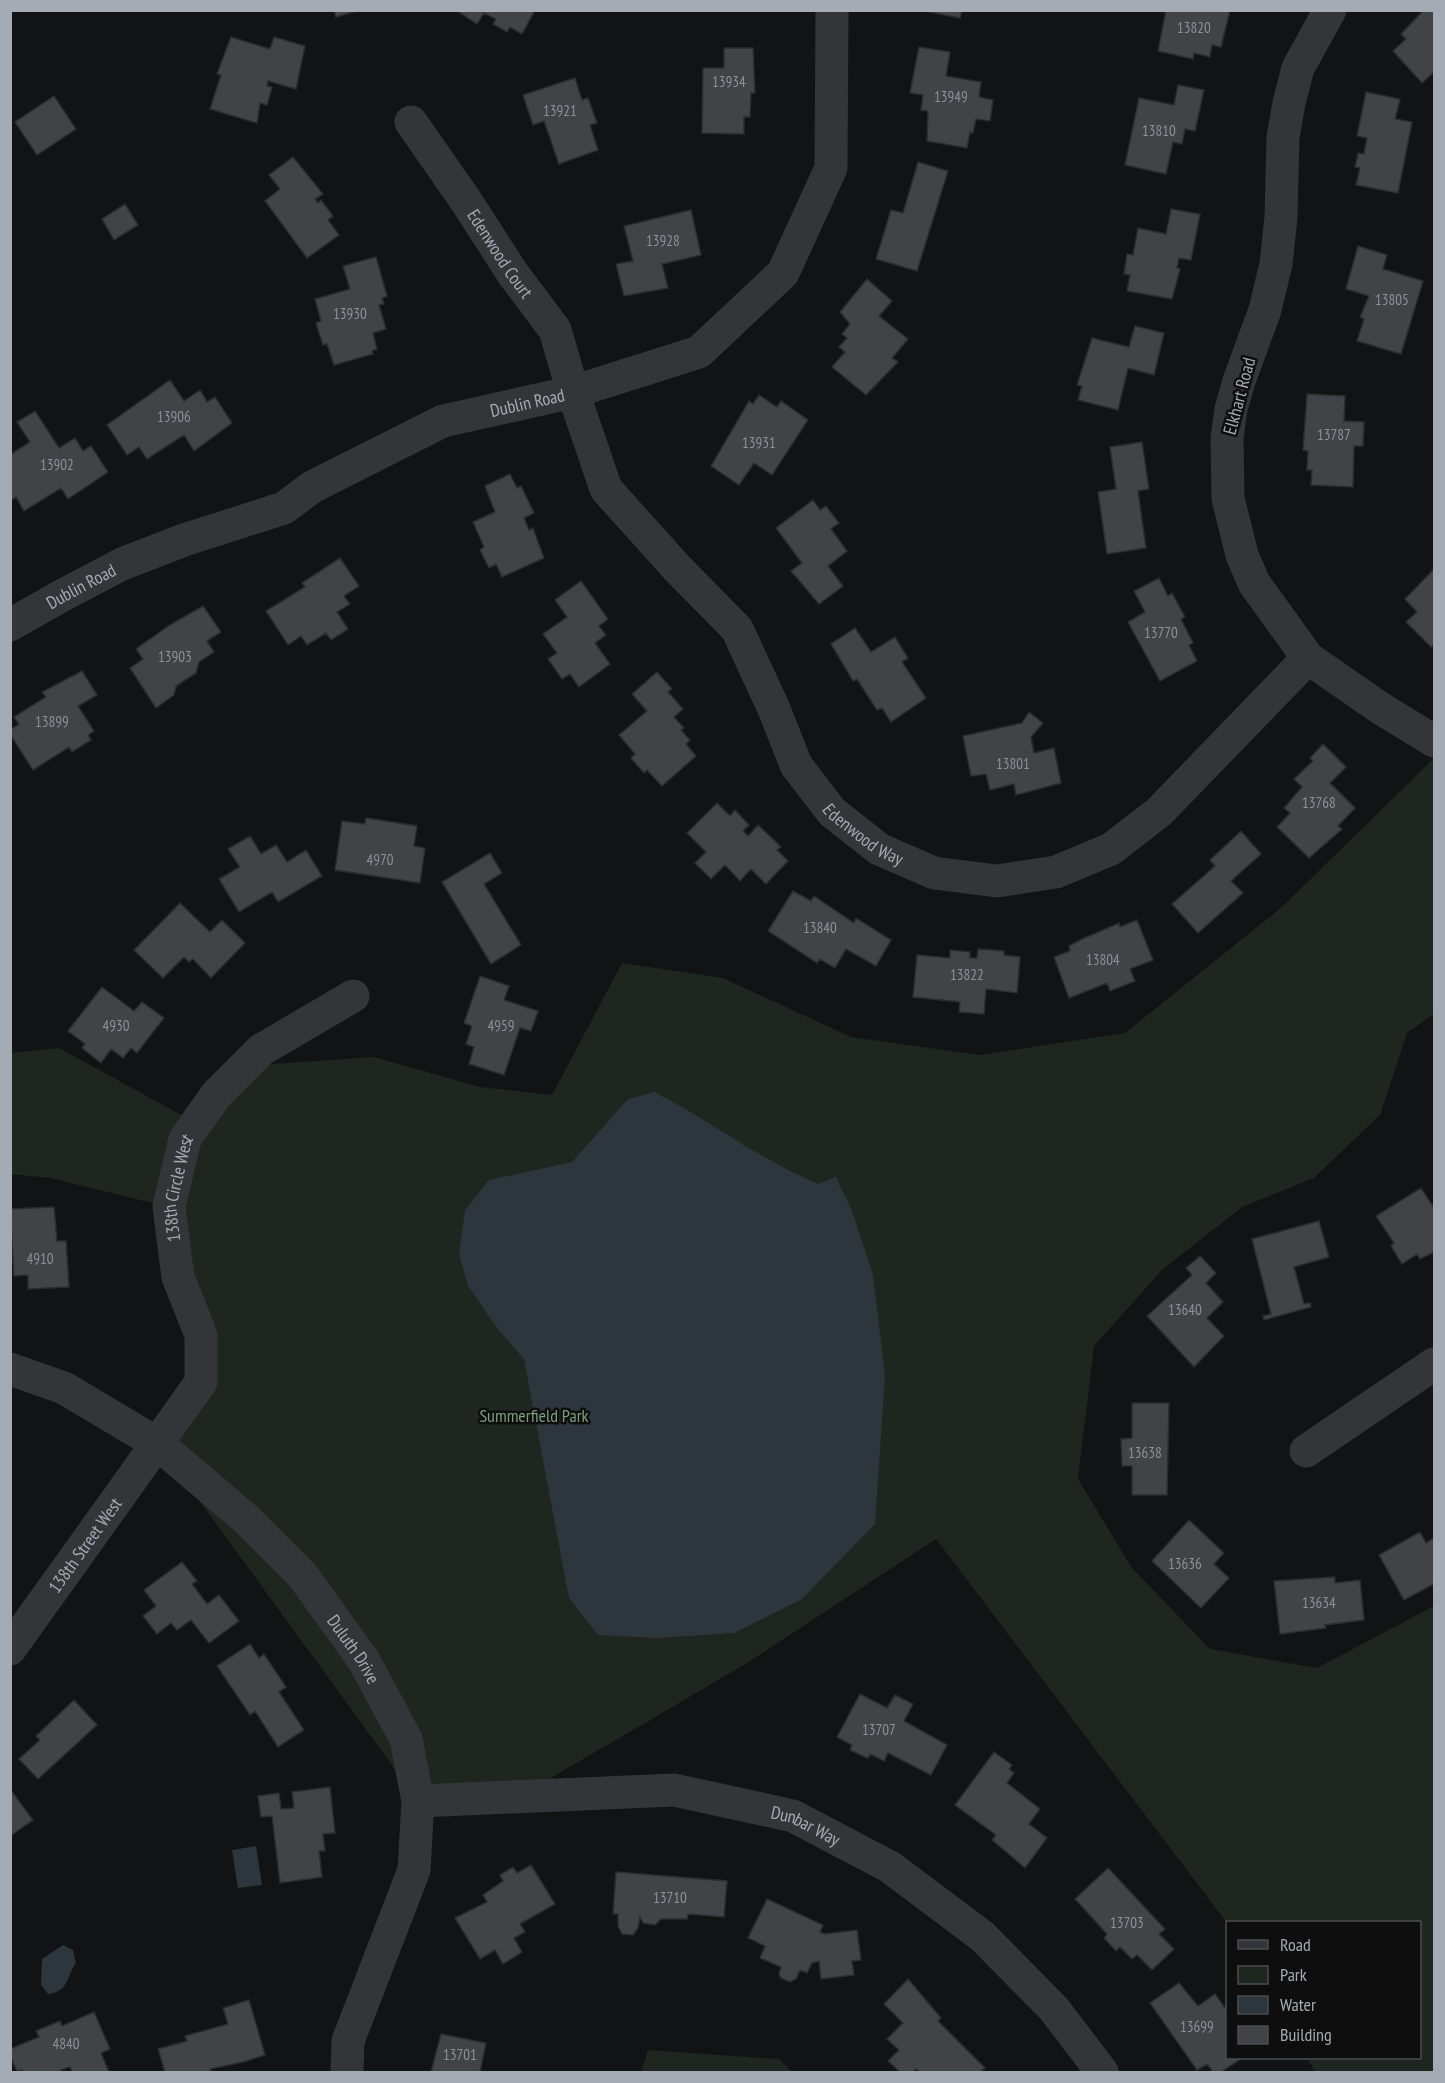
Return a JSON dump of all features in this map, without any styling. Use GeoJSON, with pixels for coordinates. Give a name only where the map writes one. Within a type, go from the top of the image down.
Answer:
{"type":"FeatureCollection","features":[{"type":"Feature","properties":{"kind":"street","name":"Dublin Road"},"geometry":{"type":"LineString","coordinates":[[10,625],[122,564],[184,540],[284,508],[312,486],[443,421],[573,392],[699,352],[783,273],[831,168],[831,10]]}},
{"type":"Feature","properties":{"kind":"street","name":"Elkhart Road"},"geometry":{"type":"LineString","coordinates":[[1330,10],[1298,68],[1289,103],[1283,137],[1281,217],[1276,264],[1265,310],[1231,409],[1227,438],[1228,498],[1242,555],[1254,583],[1308,658],[1380,708],[1434,741]]}},
{"type":"Feature","properties":{"kind":"street","name":"Edenwood Court"},"geometry":{"type":"LineString","coordinates":[[411,122],[513,274],[555,330],[573,392]]}},
{"type":"Feature","properties":{"kind":"street","name":"Edenwood Way"},"geometry":{"type":"LineString","coordinates":[[573,392],[606,489],[677,568],[737,629],[774,709],[796,765],[832,812],[879,849],[934,873],[997,881],[1056,872],[1111,849],[1159,812],[1308,658]]}},
{"type":"Feature","properties":{"kind":"street","name":"138th Circle West"},"geometry":{"type":"LineString","coordinates":[[158,1444],[201,1382],[201,1335],[178,1277],[169,1207],[185,1139],[216,1095],[261,1050],[354,996]]}},
{"type":"Feature","properties":{"kind":"street"},"geometry":{"type":"LineString","coordinates":[[1306,1451],[1434,1365]]}},
{"type":"Feature","properties":{"kind":"street","name":"Duluth Drive"},"geometry":{"type":"LineString","coordinates":[[10,1369],[64,1388],[158,1444],[245,1518],[303,1576],[364,1661],[406,1739],[418,1801],[414,1870],[348,2041],[347,2073]]}},
{"type":"Feature","properties":{"kind":"street","name":"138th Street West"},"geometry":{"type":"LineString","coordinates":[[10,1648],[158,1444]]}},
{"type":"Feature","properties":{"kind":"street","name":"Dunbar Way"},"geometry":{"type":"LineString","coordinates":[[418,1801],[674,1790],[793,1816],[890,1867],[982,1936],[1054,2009],[1102,2073]]}},
{"type":"Feature","properties":{"kind":"green space","name":"Summerfield Park"},"geometry":{"type":"Polygon","coordinates":[[[1434,758],[1434,1014],[1407,1033],[1380,1115],[1314,1178],[1242,1207],[1162,1270],[1094,1346],[1078,1479],[1132,1568],[1210,1649],[1317,1668],[1434,1606],[1434,2072],[1315,2072],[1308,2059],[1421,2059],[1421,1921],[1226,1922],[936,1539],[744,1665],[520,1796],[418,1801],[158,1444],[201,1382],[169,1207],[50,1178],[11,1174],[11,1053],[59,1048],[196,1123],[245,1066],[374,1057],[480,1087],[552,1095],[622,963],[723,978],[851,1037],[980,1055],[1125,1033],[1282,907],[1434,758]]]}},
{"type":"Feature","properties":{"kind":"green space"},"geometry":{"type":"Polygon","coordinates":[[[648,2050],[779,2059],[792,2072],[641,2072],[648,2050]]]}},
{"type":"Feature","properties":{"kind":"water"},"geometry":{"type":"Polygon","coordinates":[[[655,1092],[756,1152],[818,1184],[836,1177],[852,1211],[873,1275],[885,1376],[875,1524],[802,1599],[734,1633],[657,1638],[598,1635],[569,1598],[524,1359],[497,1328],[468,1286],[459,1254],[465,1210],[489,1180],[572,1162],[628,1099],[655,1092]]]}},
{"type":"Feature","properties":{"kind":"water"},"geometry":{"type":"Polygon","coordinates":[[[256,1846],[262,1885],[238,1888],[232,1850],[256,1846]]]}},
{"type":"Feature","properties":{"kind":"water"},"geometry":{"type":"Polygon","coordinates":[[[63,1945],[73,1950],[76,1963],[63,1987],[55,1993],[48,1994],[41,1985],[42,1959],[63,1945]]]}},
{"type":"Feature","properties":{"kind":"building"},"geometry":{"type":"Polygon","coordinates":[[[334,10],[360,10],[336,17],[334,10]]]}},
{"type":"Feature","properties":{"kind":"building"},"geometry":{"type":"Polygon","coordinates":[[[456,10],[535,10],[522,34],[510,27],[507,32],[493,24],[496,19],[484,13],[477,24],[456,10]]]}},
{"type":"Feature","properties":{"kind":"building"},"geometry":{"type":"Polygon","coordinates":[[[920,10],[962,10],[960,18],[920,10]]]}},
{"type":"Feature","properties":{"kind":"building"},"geometry":{"type":"Polygon","coordinates":[[[1166,10],[1230,10],[1221,47],[1212,45],[1210,57],[1194,53],[1193,59],[1158,51],[1166,10]]]}},
{"type":"Feature","properties":{"kind":"building"},"geometry":{"type":"Polygon","coordinates":[[[1424,10],[1434,10],[1434,72],[1422,83],[1393,51],[1406,39],[1401,34],[1424,10]]]}},
{"type":"Feature","properties":{"kind":"building"},"geometry":{"type":"Polygon","coordinates":[[[231,37],[270,49],[274,37],[305,46],[296,89],[268,81],[267,86],[272,87],[267,105],[260,103],[257,123],[210,109],[221,75],[217,74],[231,37]]]}},
{"type":"Feature","properties":{"kind":"building"},"geometry":{"type":"Polygon","coordinates":[[[919,47],[950,52],[946,76],[981,82],[979,97],[993,100],[990,121],[976,119],[973,133],[970,132],[967,148],[927,141],[928,111],[921,110],[923,95],[910,93],[919,47]]]}},
{"type":"Feature","properties":{"kind":"building"},"geometry":{"type":"Polygon","coordinates":[[[724,48],[753,48],[755,93],[751,93],[750,117],[744,117],[744,134],[702,133],[703,68],[724,68],[724,48]]]}},
{"type":"Feature","properties":{"kind":"building"},"geometry":{"type":"Polygon","coordinates":[[[575,78],[582,100],[588,98],[597,123],[590,125],[598,150],[559,164],[544,121],[533,125],[523,95],[575,78]]]}},
{"type":"Feature","properties":{"kind":"building"},"geometry":{"type":"Polygon","coordinates":[[[1178,85],[1204,90],[1195,131],[1185,129],[1182,144],[1173,142],[1166,174],[1125,165],[1139,98],[1174,105],[1178,85]]]}},
{"type":"Feature","properties":{"kind":"building"},"geometry":{"type":"Polygon","coordinates":[[[1366,92],[1400,99],[1395,119],[1412,122],[1398,193],[1356,185],[1360,168],[1355,167],[1358,153],[1364,154],[1367,138],[1357,136],[1366,92]]]}},
{"type":"Feature","properties":{"kind":"building"},"geometry":{"type":"Polygon","coordinates":[[[54,96],[76,129],[37,155],[15,122],[54,96]]]}},
{"type":"Feature","properties":{"kind":"building"},"geometry":{"type":"Polygon","coordinates":[[[293,157],[323,194],[315,199],[318,203],[321,200],[333,216],[328,220],[339,235],[307,258],[265,201],[280,189],[269,175],[293,157]]]}},
{"type":"Feature","properties":{"kind":"building"},"geometry":{"type":"Polygon","coordinates":[[[918,162],[948,171],[917,271],[876,259],[891,210],[903,213],[918,162]]]}},
{"type":"Feature","properties":{"kind":"building"},"geometry":{"type":"Polygon","coordinates":[[[125,204],[138,225],[114,240],[102,219],[125,204]]]}},
{"type":"Feature","properties":{"kind":"building"},"geometry":{"type":"Polygon","coordinates":[[[1171,209],[1200,214],[1191,260],[1179,258],[1177,268],[1180,269],[1172,299],[1127,291],[1130,275],[1124,274],[1127,254],[1133,255],[1138,228],[1166,234],[1171,209]]]}},
{"type":"Feature","properties":{"kind":"building"},"geometry":{"type":"Polygon","coordinates":[[[691,210],[701,255],[662,264],[668,288],[624,296],[616,264],[633,261],[624,226],[691,210]]]}},
{"type":"Feature","properties":{"kind":"building"},"geometry":{"type":"Polygon","coordinates":[[[1358,246],[1387,255],[1383,269],[1423,281],[1401,354],[1357,341],[1364,319],[1360,317],[1369,296],[1346,289],[1358,246]]]}},
{"type":"Feature","properties":{"kind":"building"},"geometry":{"type":"Polygon","coordinates":[[[376,257],[387,296],[382,298],[384,304],[379,305],[386,329],[373,333],[377,349],[372,351],[373,354],[334,365],[327,344],[323,345],[316,323],[321,321],[315,299],[350,289],[343,266],[376,257]]]}},
{"type":"Feature","properties":{"kind":"building"},"geometry":{"type":"Polygon","coordinates":[[[867,279],[892,301],[879,316],[908,339],[892,358],[898,362],[866,395],[832,367],[845,352],[839,347],[847,338],[842,334],[850,324],[840,312],[867,279]]]}},
{"type":"Feature","properties":{"kind":"building"},"geometry":{"type":"Polygon","coordinates":[[[1135,326],[1164,333],[1154,375],[1128,368],[1118,410],[1078,400],[1082,386],[1077,385],[1092,338],[1129,347],[1135,326]]]}},
{"type":"Feature","properties":{"kind":"building"},"geometry":{"type":"Polygon","coordinates":[[[170,380],[184,401],[200,390],[207,402],[215,397],[232,423],[194,451],[184,435],[147,459],[139,447],[127,455],[107,425],[170,380]]]}},
{"type":"Feature","properties":{"kind":"building"},"geometry":{"type":"Polygon","coordinates":[[[1307,394],[1345,396],[1344,421],[1364,422],[1363,446],[1354,446],[1353,487],[1311,485],[1312,470],[1307,470],[1308,451],[1303,450],[1307,394]]]}},
{"type":"Feature","properties":{"kind":"building"},"geometry":{"type":"Polygon","coordinates":[[[759,395],[777,407],[781,401],[808,420],[772,475],[754,463],[739,485],[711,466],[749,401],[753,404],[759,395]]]}},
{"type":"Feature","properties":{"kind":"building"},"geometry":{"type":"Polygon","coordinates":[[[35,411],[59,448],[75,438],[83,451],[91,446],[108,472],[68,499],[61,488],[24,511],[16,497],[10,501],[10,455],[30,442],[17,422],[35,411]]]}},
{"type":"Feature","properties":{"kind":"building"},"geometry":{"type":"Polygon","coordinates":[[[1142,442],[1149,489],[1138,491],[1146,548],[1107,554],[1098,492],[1116,489],[1110,447],[1142,442]]]}},
{"type":"Feature","properties":{"kind":"building"},"geometry":{"type":"Polygon","coordinates":[[[510,474],[517,488],[521,486],[534,513],[524,518],[529,530],[533,528],[544,558],[502,577],[496,564],[489,568],[480,550],[484,547],[473,522],[495,512],[485,486],[510,474]]]}},
{"type":"Feature","properties":{"kind":"building"},"geometry":{"type":"Polygon","coordinates":[[[813,500],[820,510],[826,506],[839,523],[831,529],[847,551],[828,566],[843,586],[819,604],[791,571],[802,563],[776,528],[813,500]]]}},
{"type":"Feature","properties":{"kind":"building"},"geometry":{"type":"Polygon","coordinates":[[[340,558],[359,586],[344,596],[350,604],[337,612],[348,629],[331,640],[326,633],[307,645],[301,636],[288,645],[266,611],[305,587],[302,583],[340,558]]]}},
{"type":"Feature","properties":{"kind":"building"},"geometry":{"type":"Polygon","coordinates":[[[1434,569],[1434,644],[1431,647],[1406,622],[1417,612],[1405,599],[1434,569]]]}},
{"type":"Feature","properties":{"kind":"building"},"geometry":{"type":"Polygon","coordinates":[[[1159,578],[1168,596],[1172,593],[1185,617],[1181,619],[1193,643],[1189,645],[1197,661],[1160,681],[1128,622],[1145,612],[1134,591],[1159,578]]]}},
{"type":"Feature","properties":{"kind":"building"},"geometry":{"type":"Polygon","coordinates":[[[581,581],[608,619],[599,626],[606,635],[595,643],[610,664],[579,687],[570,674],[562,679],[548,659],[557,653],[543,634],[567,617],[555,600],[581,581]]]}},
{"type":"Feature","properties":{"kind":"building"},"geometry":{"type":"Polygon","coordinates":[[[203,606],[221,632],[207,641],[214,652],[199,662],[196,673],[176,686],[174,695],[156,708],[130,668],[143,659],[136,649],[170,625],[203,606]]]}},
{"type":"Feature","properties":{"kind":"building"},"geometry":{"type":"Polygon","coordinates":[[[855,628],[871,652],[895,637],[908,658],[902,662],[926,698],[891,722],[882,708],[877,710],[857,679],[853,681],[831,644],[855,628]]]}},
{"type":"Feature","properties":{"kind":"building"},"geometry":{"type":"Polygon","coordinates":[[[82,671],[97,695],[78,706],[94,731],[88,735],[91,740],[72,752],[69,747],[33,770],[10,734],[10,730],[19,724],[14,717],[46,697],[42,692],[82,671]]]}},
{"type":"Feature","properties":{"kind":"building"},"geometry":{"type":"Polygon","coordinates":[[[657,672],[672,689],[668,692],[683,709],[674,717],[684,728],[681,730],[690,740],[686,744],[696,756],[662,786],[647,770],[644,773],[631,758],[635,754],[619,735],[647,711],[632,694],[657,672]]]}},
{"type":"Feature","properties":{"kind":"building"},"geometry":{"type":"Polygon","coordinates":[[[1029,712],[1043,723],[1031,737],[1034,753],[1054,748],[1061,783],[1016,795],[1014,784],[990,790],[986,774],[971,776],[963,736],[1022,723],[1029,712]]]}},
{"type":"Feature","properties":{"kind":"building"},"geometry":{"type":"Polygon","coordinates":[[[1323,744],[1346,767],[1330,783],[1355,808],[1338,826],[1342,829],[1309,858],[1277,827],[1290,813],[1284,808],[1302,787],[1294,779],[1313,761],[1310,758],[1323,744]]]}},
{"type":"Feature","properties":{"kind":"building"},"geometry":{"type":"Polygon","coordinates":[[[717,803],[730,816],[735,810],[749,825],[743,831],[748,836],[758,825],[781,847],[777,850],[788,861],[766,884],[751,869],[740,881],[725,865],[711,879],[695,863],[706,852],[687,833],[717,803]]]}},
{"type":"Feature","properties":{"kind":"building"},"geometry":{"type":"Polygon","coordinates":[[[366,818],[417,826],[414,846],[425,848],[420,883],[335,870],[342,821],[365,824],[366,818]]]}},
{"type":"Feature","properties":{"kind":"building"},"geometry":{"type":"Polygon","coordinates":[[[1241,831],[1261,854],[1231,881],[1243,893],[1198,933],[1172,904],[1215,866],[1210,860],[1241,831]]]}},
{"type":"Feature","properties":{"kind":"building"},"geometry":{"type":"Polygon","coordinates":[[[250,836],[261,854],[276,845],[287,862],[306,850],[322,876],[278,902],[272,892],[239,912],[219,879],[240,867],[228,849],[250,836]]]}},
{"type":"Feature","properties":{"kind":"building"},"geometry":{"type":"Polygon","coordinates":[[[490,853],[502,873],[484,884],[521,945],[491,964],[442,882],[490,853]]]}},
{"type":"Feature","properties":{"kind":"building"},"geometry":{"type":"Polygon","coordinates":[[[793,891],[811,901],[814,896],[854,923],[856,918],[891,940],[876,966],[846,949],[835,968],[820,959],[817,963],[768,931],[793,891]]]}},
{"type":"Feature","properties":{"kind":"building"},"geometry":{"type":"Polygon","coordinates":[[[180,903],[210,932],[222,920],[245,943],[211,978],[193,959],[189,962],[184,957],[163,978],[134,950],[180,903]]]}},
{"type":"Feature","properties":{"kind":"building"},"geometry":{"type":"Polygon","coordinates":[[[1137,920],[1153,960],[1130,969],[1135,981],[1110,991],[1107,983],[1069,998],[1054,957],[1070,951],[1069,946],[1080,940],[1119,923],[1120,927],[1137,920]]]}},
{"type":"Feature","properties":{"kind":"building"},"geometry":{"type":"Polygon","coordinates":[[[978,949],[1004,951],[1004,955],[1020,957],[1017,993],[986,989],[984,1014],[959,1012],[960,1002],[913,997],[917,955],[950,958],[950,950],[970,952],[970,958],[977,958],[978,949]]]}},
{"type":"Feature","properties":{"kind":"building"},"geometry":{"type":"Polygon","coordinates":[[[480,976],[509,986],[504,1000],[538,1011],[531,1031],[520,1028],[504,1075],[469,1064],[474,1047],[466,1044],[472,1026],[464,1023],[480,976]]]}},
{"type":"Feature","properties":{"kind":"building"},"geometry":{"type":"Polygon","coordinates":[[[102,987],[134,1011],[142,1002],[164,1018],[137,1053],[131,1048],[123,1058],[111,1049],[101,1063],[82,1048],[85,1044],[68,1031],[102,987]]]}},
{"type":"Feature","properties":{"kind":"building"},"geometry":{"type":"Polygon","coordinates":[[[1421,1188],[1434,1208],[1434,1252],[1420,1259],[1417,1254],[1402,1264],[1391,1246],[1394,1243],[1376,1216],[1421,1188]]]}},
{"type":"Feature","properties":{"kind":"building"},"geometry":{"type":"Polygon","coordinates":[[[54,1207],[57,1241],[66,1241],[69,1287],[28,1289],[28,1275],[14,1276],[10,1209],[54,1207]]]}},
{"type":"Feature","properties":{"kind":"building"},"geometry":{"type":"Polygon","coordinates":[[[1319,1221],[1329,1257],[1294,1267],[1304,1304],[1310,1303],[1311,1307],[1264,1320],[1263,1316],[1271,1314],[1252,1239],[1319,1221]]]}},
{"type":"Feature","properties":{"kind":"building"},"geometry":{"type":"Polygon","coordinates":[[[1200,1256],[1216,1273],[1206,1283],[1223,1302],[1207,1318],[1224,1336],[1194,1367],[1147,1316],[1192,1275],[1186,1268],[1200,1256]]]}},
{"type":"Feature","properties":{"kind":"building"},"geometry":{"type":"Polygon","coordinates":[[[1132,1403],[1169,1403],[1167,1495],[1132,1495],[1132,1466],[1122,1466],[1121,1439],[1132,1438],[1132,1403]]]}},
{"type":"Feature","properties":{"kind":"building"},"geometry":{"type":"Polygon","coordinates":[[[1189,1520],[1224,1553],[1214,1564],[1229,1578],[1201,1608],[1152,1561],[1189,1520]]]}},
{"type":"Feature","properties":{"kind":"building"},"geometry":{"type":"Polygon","coordinates":[[[1420,1532],[1426,1543],[1434,1538],[1434,1584],[1404,1600],[1379,1555],[1420,1532]]]}},
{"type":"Feature","properties":{"kind":"building"},"geometry":{"type":"Polygon","coordinates":[[[182,1562],[197,1581],[192,1584],[207,1604],[219,1595],[239,1621],[209,1643],[191,1620],[177,1630],[171,1623],[157,1634],[143,1616],[156,1606],[144,1590],[182,1562]]]}},
{"type":"Feature","properties":{"kind":"building"},"geometry":{"type":"Polygon","coordinates":[[[1335,1577],[1335,1583],[1360,1580],[1364,1620],[1280,1634],[1274,1581],[1335,1577]]]}},
{"type":"Feature","properties":{"kind":"building"},"geometry":{"type":"Polygon","coordinates":[[[250,1644],[259,1658],[264,1654],[286,1687],[279,1692],[304,1730],[278,1747],[255,1711],[250,1715],[217,1666],[250,1644]]]}},
{"type":"Feature","properties":{"kind":"building"},"geometry":{"type":"Polygon","coordinates":[[[860,1694],[887,1708],[895,1695],[913,1704],[904,1721],[947,1745],[931,1775],[888,1753],[884,1761],[870,1754],[868,1758],[865,1757],[850,1750],[852,1745],[837,1737],[860,1694]]]}},
{"type":"Feature","properties":{"kind":"building"},"geometry":{"type":"Polygon","coordinates":[[[74,1700],[97,1725],[38,1779],[19,1759],[40,1740],[36,1736],[74,1700]]]}},
{"type":"Feature","properties":{"kind":"building"},"geometry":{"type":"Polygon","coordinates":[[[994,1752],[1012,1765],[1009,1769],[1014,1773],[1007,1783],[1040,1809],[1029,1824],[1047,1838],[1025,1868],[992,1840],[996,1835],[955,1805],[994,1752]]]}},
{"type":"Feature","properties":{"kind":"building"},"geometry":{"type":"Polygon","coordinates":[[[330,1787],[335,1833],[323,1834],[325,1851],[319,1851],[322,1877],[280,1883],[272,1816],[261,1817],[258,1796],[279,1793],[281,1809],[294,1808],[292,1792],[330,1787]]]}},
{"type":"Feature","properties":{"kind":"building"},"geometry":{"type":"Polygon","coordinates":[[[10,1789],[33,1820],[10,1836],[10,1789]]]}},
{"type":"Feature","properties":{"kind":"building"},"geometry":{"type":"Polygon","coordinates":[[[531,1865],[555,1904],[520,1924],[525,1932],[514,1938],[522,1952],[503,1964],[495,1950],[480,1959],[455,1918],[487,1902],[483,1895],[503,1881],[500,1875],[513,1867],[517,1873],[531,1865]]]}},
{"type":"Feature","properties":{"kind":"building"},"geometry":{"type":"Polygon","coordinates":[[[1108,1868],[1165,1929],[1159,1934],[1174,1949],[1152,1970],[1137,1955],[1132,1959],[1120,1947],[1116,1951],[1104,1938],[1107,1934],[1075,1899],[1108,1868]]]}},
{"type":"Feature","properties":{"kind":"building"},"geometry":{"type":"Polygon","coordinates":[[[616,1872],[727,1881],[724,1917],[688,1914],[687,1919],[661,1919],[655,1925],[643,1923],[640,1917],[638,1928],[633,1935],[622,1934],[618,1926],[618,1914],[613,1914],[616,1872]]]}},
{"type":"Feature","properties":{"kind":"building"},"geometry":{"type":"Polygon","coordinates":[[[767,1899],[823,1925],[820,1932],[825,1934],[857,1930],[861,1960],[852,1961],[854,1975],[821,1979],[819,1961],[812,1963],[807,1973],[800,1970],[796,1979],[790,1982],[781,1978],[779,1974],[781,1967],[760,1958],[765,1946],[748,1938],[767,1899]]]}},
{"type":"Feature","properties":{"kind":"building"},"geometry":{"type":"Polygon","coordinates":[[[908,1979],[941,2018],[938,2021],[985,2068],[980,2072],[920,2072],[916,2069],[913,2072],[900,2072],[888,2061],[899,2050],[887,2039],[903,2023],[884,2004],[908,1979]]]}},
{"type":"Feature","properties":{"kind":"building"},"geometry":{"type":"Polygon","coordinates":[[[1179,1983],[1198,2006],[1215,1994],[1226,2009],[1226,2059],[1240,2059],[1221,2072],[1213,2072],[1207,2064],[1197,2070],[1150,2003],[1179,1983]]]}},
{"type":"Feature","properties":{"kind":"building"},"geometry":{"type":"Polygon","coordinates":[[[249,2000],[265,2055],[210,2069],[211,2072],[165,2072],[158,2049],[187,2041],[185,2036],[228,2024],[223,2008],[249,2000]]]}},
{"type":"Feature","properties":{"kind":"building"},"geometry":{"type":"Polygon","coordinates":[[[94,2012],[110,2049],[101,2053],[109,2072],[72,2072],[70,2067],[61,2070],[62,2072],[17,2071],[10,2056],[10,2049],[39,2037],[36,2031],[60,2021],[62,2026],[94,2012]]]}},
{"type":"Feature","properties":{"kind":"building"},"geometry":{"type":"Polygon","coordinates":[[[441,2034],[486,2043],[480,2072],[431,2072],[441,2034]]]}}]}
